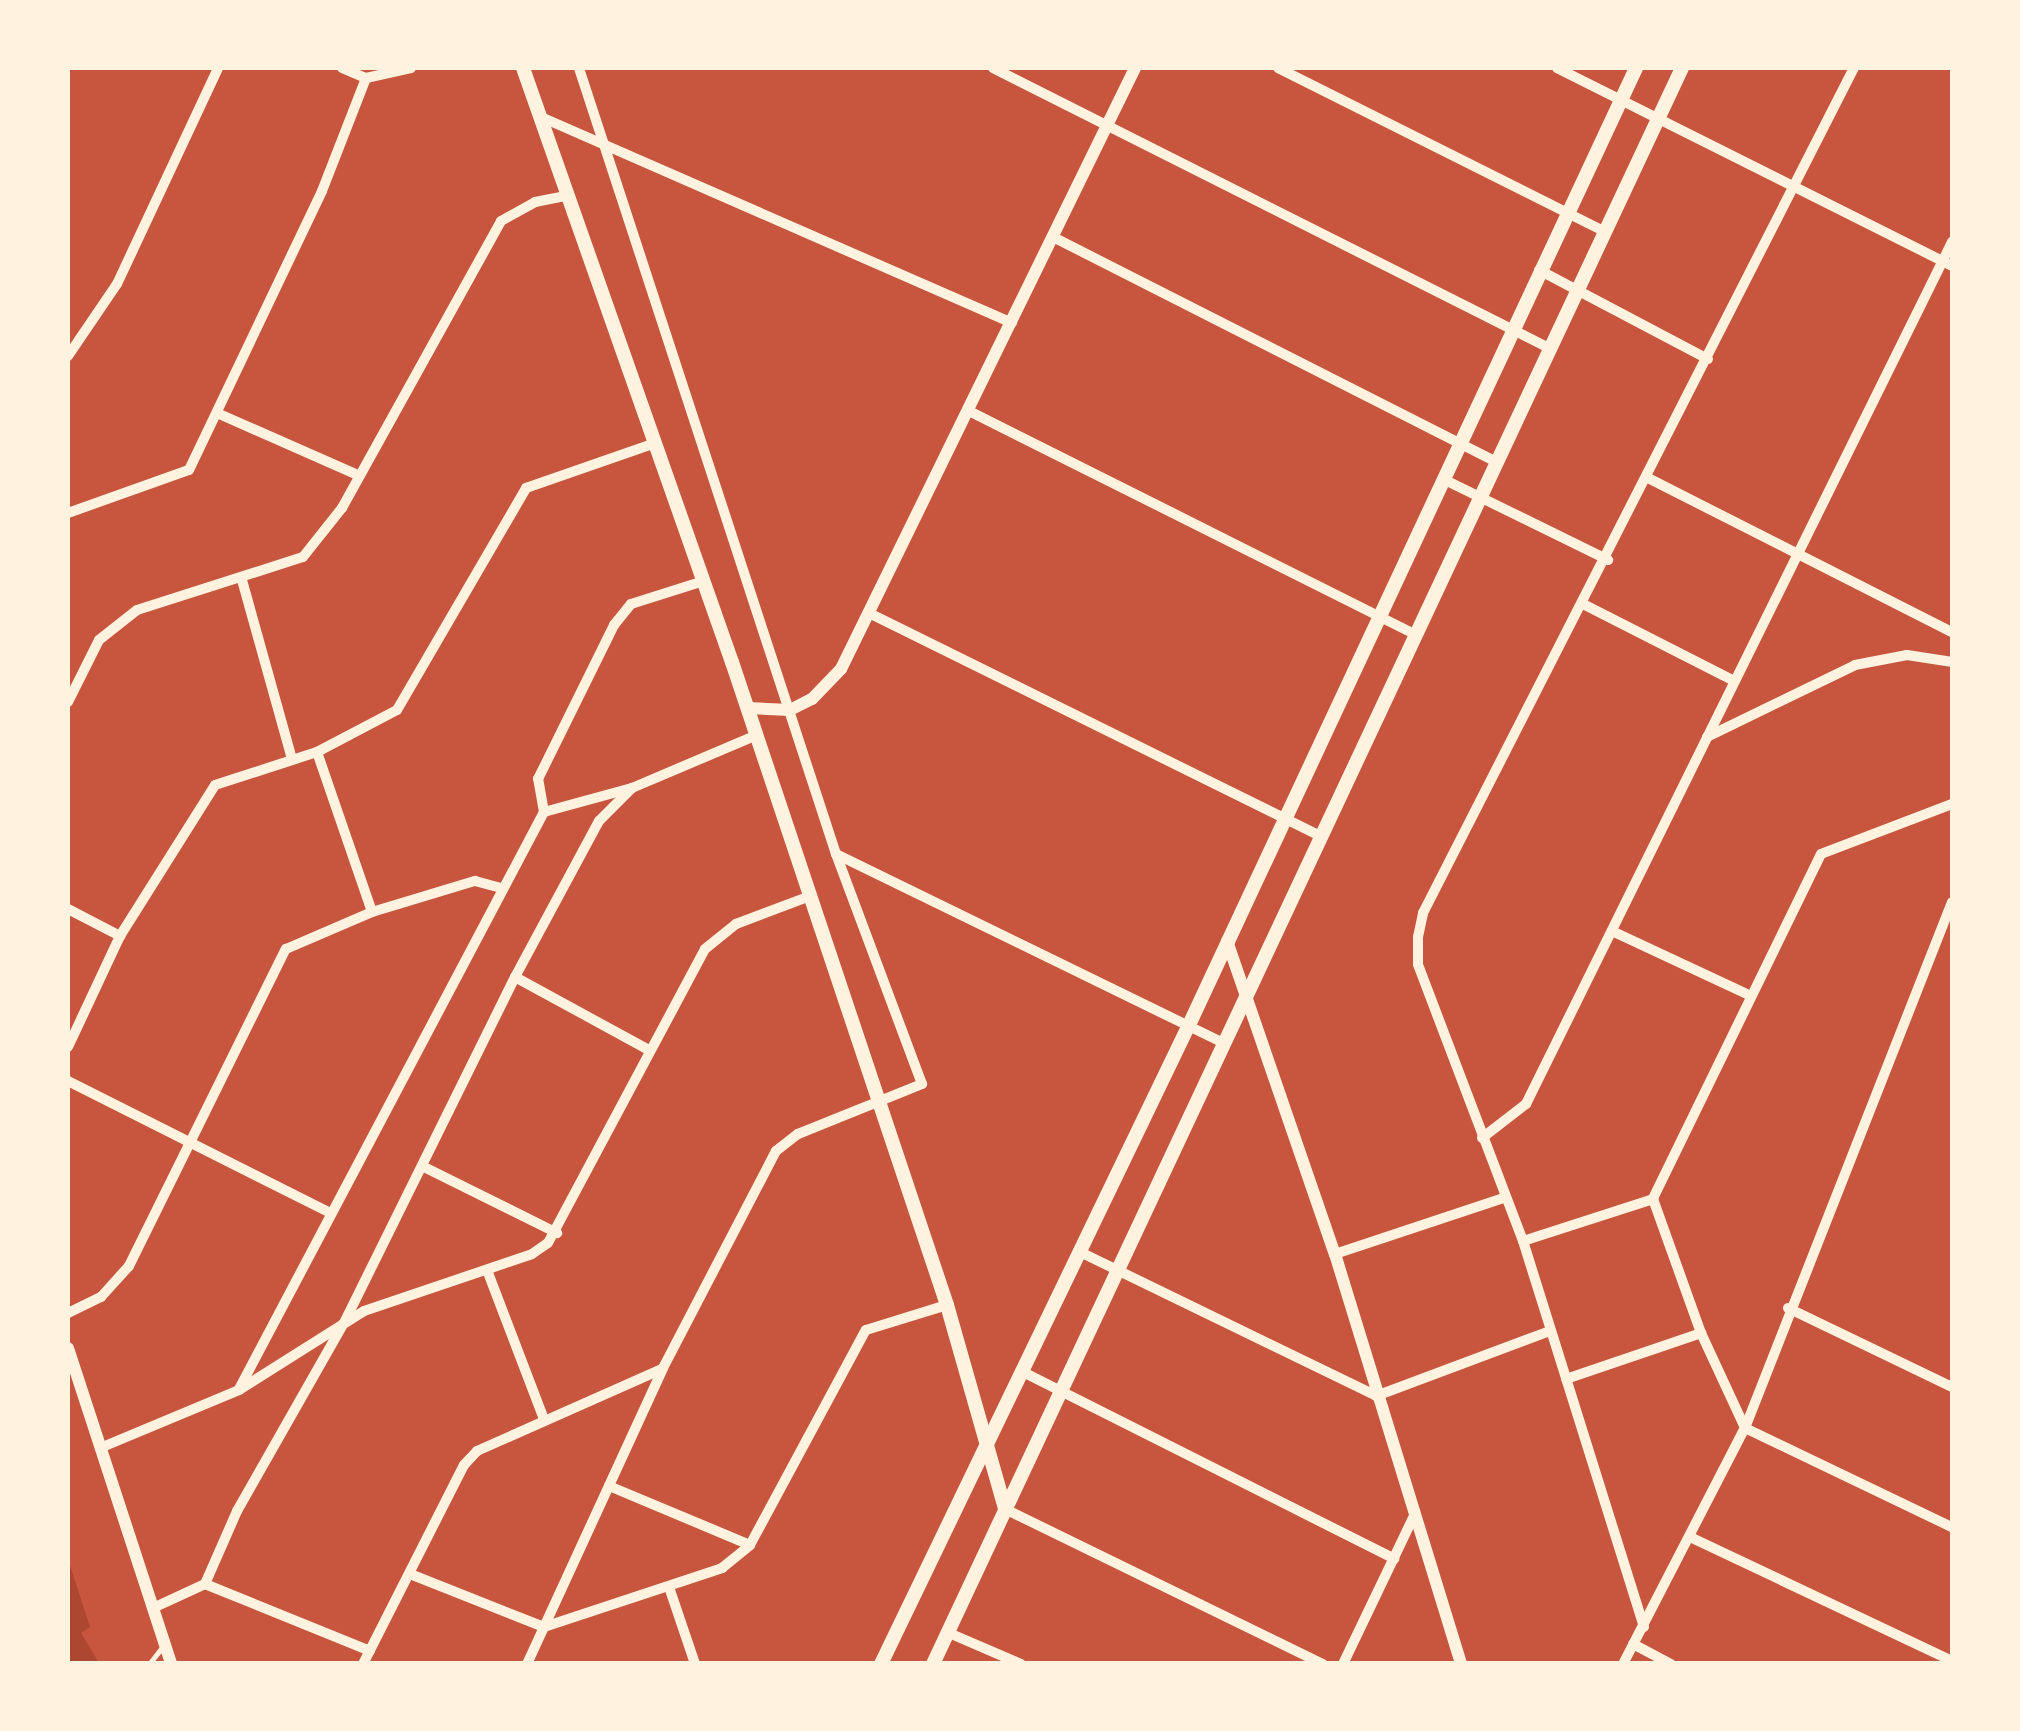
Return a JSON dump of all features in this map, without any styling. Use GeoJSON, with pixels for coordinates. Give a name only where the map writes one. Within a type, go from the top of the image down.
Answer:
{"type":"FeatureCollection","features":[{"type":"Feature","properties":{"kind":"main road"},"geometry":{"type":"LineString","coordinates":[[523,68],[748,708],[947,1306],[1005,1508]]}},
{"type":"Feature","properties":{"kind":"main road"},"geometry":{"type":"LineString","coordinates":[[881,1664],[1189,1026],[1636,68]]}},
{"type":"Feature","properties":{"kind":"main road"},"geometry":{"type":"LineString","coordinates":[[933,1664],[1244,990],[1482,497],[1682,68]]}},
{"type":"Feature","properties":{"kind":"street"},"geometry":{"type":"LineString","coordinates":[[68,356],[117,284],[218,68]]}},
{"type":"Feature","properties":{"kind":"street"},"geometry":{"type":"LineString","coordinates":[[342,68],[366,78],[411,68]]}},
{"type":"Feature","properties":{"kind":"street"},"geometry":{"type":"LineString","coordinates":[[527,1664],[662,1368],[776,1151],[798,1134],[922,1084],[836,854],[579,68]]}},
{"type":"Feature","properties":{"kind":"street"},"geometry":{"type":"LineString","coordinates":[[992,68],[1551,349]]}},
{"type":"Feature","properties":{"kind":"street"},"geometry":{"type":"LineString","coordinates":[[748,708],[790,710],[828,686],[871,614],[1136,68]]}},
{"type":"Feature","properties":{"kind":"street"},"geometry":{"type":"LineString","coordinates":[[1278,68],[1605,232]]}},
{"type":"Feature","properties":{"kind":"street"},"geometry":{"type":"LineString","coordinates":[[1556,68],[1795,184],[1948,264]]}},
{"type":"Feature","properties":{"kind":"street"},"geometry":{"type":"LineString","coordinates":[[1644,1627],[1522,1241],[1418,964],[1418,937],[1423,912],[1608,560],[1854,68]]}},
{"type":"Feature","properties":{"kind":"street"},"geometry":{"type":"LineString","coordinates":[[68,513],[189,470],[322,191],[366,78]]}},
{"type":"Feature","properties":{"kind":"street"},"geometry":{"type":"LineString","coordinates":[[540,117],[1012,323]]}},
{"type":"Feature","properties":{"kind":"street"},"geometry":{"type":"LineString","coordinates":[[68,702],[99,640],[138,610],[242,580],[302,557],[342,508],[356,474],[501,221],[535,202],[567,196]]}},
{"type":"Feature","properties":{"kind":"street"},"geometry":{"type":"LineString","coordinates":[[1053,237],[1498,463]]}},
{"type":"Feature","properties":{"kind":"street"},"geometry":{"type":"LineString","coordinates":[[1482,1138],[1526,1104],[1614,932],[1734,681],[1948,264],[1952,242]]}},
{"type":"Feature","properties":{"kind":"street"},"geometry":{"type":"LineString","coordinates":[[1539,270],[1708,358]]}},
{"type":"Feature","properties":{"kind":"street"},"geometry":{"type":"LineString","coordinates":[[969,411],[1416,635]]}},
{"type":"Feature","properties":{"kind":"street"},"geometry":{"type":"LineString","coordinates":[[217,412],[356,474]]}},
{"type":"Feature","properties":{"kind":"street"},"geometry":{"type":"LineString","coordinates":[[68,1047],[120,936],[215,785],[291,756],[317,752],[371,728],[413,690],[526,488],[655,443]]}},
{"type":"Feature","properties":{"kind":"street"},"geometry":{"type":"LineString","coordinates":[[1648,478],[1800,550],[1952,632]]}},
{"type":"Feature","properties":{"kind":"street"},"geometry":{"type":"LineString","coordinates":[[1443,479],[1608,560]]}},
{"type":"Feature","properties":{"kind":"street"},"geometry":{"type":"LineString","coordinates":[[242,580],[291,756]]}},
{"type":"Feature","properties":{"kind":"street"},"geometry":{"type":"LineString","coordinates":[[238,1390],[544,812],[538,779],[614,625],[631,604],[704,581]]}},
{"type":"Feature","properties":{"kind":"street"},"geometry":{"type":"LineString","coordinates":[[1585,605],[1734,681]]}},
{"type":"Feature","properties":{"kind":"street"},"geometry":{"type":"LineString","coordinates":[[871,614],[1319,835]]}},
{"type":"Feature","properties":{"kind":"street"},"geometry":{"type":"LineString","coordinates":[[1707,738],[1855,665],[1906,655],[1952,662]]}},
{"type":"Feature","properties":{"kind":"street"},"geometry":{"type":"LineString","coordinates":[[544,812],[632,788],[756,735]]}},
{"type":"Feature","properties":{"kind":"street"},"geometry":{"type":"LineString","coordinates":[[317,752],[372,912]]}},
{"type":"Feature","properties":{"kind":"street"},"geometry":{"type":"LineString","coordinates":[[153,1608],[205,1584],[238,1512],[344,1323],[515,977],[599,821],[632,788]]}},
{"type":"Feature","properties":{"kind":"street"},"geometry":{"type":"LineString","coordinates":[[1952,804],[1821,854],[1749,995],[1653,1200],[1700,1333],[1744,1428],[1952,1527]]}},
{"type":"Feature","properties":{"kind":"street"},"geometry":{"type":"LineString","coordinates":[[836,854],[1221,1042]]}},
{"type":"Feature","properties":{"kind":"street"},"geometry":{"type":"LineString","coordinates":[[68,1313],[117,1283],[192,1148],[277,960],[298,942],[372,912],[475,881],[502,888]]}},
{"type":"Feature","properties":{"kind":"street"},"geometry":{"type":"LineString","coordinates":[[100,1448],[238,1390],[344,1323],[532,1254],[557,1233],[648,1050],[719,934],[810,896]]}},
{"type":"Feature","properties":{"kind":"street"},"geometry":{"type":"LineString","coordinates":[[1623,1664],[1744,1428],[1788,1308],[1952,902]]}},
{"type":"Feature","properties":{"kind":"street"},"geometry":{"type":"LineString","coordinates":[[68,909],[120,936]]}},
{"type":"Feature","properties":{"kind":"street"},"geometry":{"type":"LineString","coordinates":[[1614,932],[1749,995]]}},
{"type":"Feature","properties":{"kind":"street"},"geometry":{"type":"LineString","coordinates":[[1228,941],[1335,1254],[1461,1664]]}},
{"type":"Feature","properties":{"kind":"street"},"geometry":{"type":"LineString","coordinates":[[515,977],[648,1050]]}},
{"type":"Feature","properties":{"kind":"street"},"geometry":{"type":"LineString","coordinates":[[68,1081],[192,1148],[330,1213]]}},
{"type":"Feature","properties":{"kind":"street"},"geometry":{"type":"LineString","coordinates":[[422,1166],[557,1233]]}},
{"type":"Feature","properties":{"kind":"street"},"geometry":{"type":"LineString","coordinates":[[1335,1254],[1506,1198]]}},
{"type":"Feature","properties":{"kind":"street"},"geometry":{"type":"LineString","coordinates":[[1522,1241],[1653,1200]]}},
{"type":"Feature","properties":{"kind":"street"},"geometry":{"type":"LineString","coordinates":[[1078,1251],[1376,1396],[1550,1332]]}},
{"type":"Feature","properties":{"kind":"street"},"geometry":{"type":"LineString","coordinates":[[487,1270],[544,1419]]}},
{"type":"Feature","properties":{"kind":"street"},"geometry":{"type":"LineString","coordinates":[[410,1574],[544,1627],[722,1568],[750,1545],[866,1330],[947,1306]]}},
{"type":"Feature","properties":{"kind":"street"},"geometry":{"type":"LineString","coordinates":[[1788,1308],[1952,1387]]}},
{"type":"Feature","properties":{"kind":"street"},"geometry":{"type":"LineString","coordinates":[[1566,1379],[1700,1333]]}},
{"type":"Feature","properties":{"kind":"street"},"geometry":{"type":"LineString","coordinates":[[68,1348],[171,1664]]}},
{"type":"Feature","properties":{"kind":"street"},"geometry":{"type":"LineString","coordinates":[[363,1664],[464,1464],[493,1442],[662,1368]]}},
{"type":"Feature","properties":{"kind":"street"},"geometry":{"type":"LineString","coordinates":[[1021,1371],[1394,1559]]}},
{"type":"Feature","properties":{"kind":"street"},"geometry":{"type":"LineString","coordinates":[[608,1486],[750,1545]]}},
{"type":"Feature","properties":{"kind":"street"},"geometry":{"type":"LineString","coordinates":[[1005,1508],[1322,1664]]}},
{"type":"Feature","properties":{"kind":"street"},"geometry":{"type":"LineString","coordinates":[[1343,1664],[1414,1516]]}},
{"type":"Feature","properties":{"kind":"street"},"geometry":{"type":"LineString","coordinates":[[1690,1537],[1952,1662]]}},
{"type":"Feature","properties":{"kind":"street"},"geometry":{"type":"LineString","coordinates":[[205,1584],[370,1651]]}},
{"type":"Feature","properties":{"kind":"street"},"geometry":{"type":"LineString","coordinates":[[669,1587],[695,1664]]}},
{"type":"Feature","properties":{"kind":"street"},"geometry":{"type":"LineString","coordinates":[[949,1633],[1020,1664]]}},
{"type":"Feature","properties":{"kind":"street"},"geometry":{"type":"LineString","coordinates":[[1633,1644],[1672,1664]]}},
{"type":"Feature","properties":{"kind":"lane"},"geometry":{"type":"LineString","coordinates":[[148,1664],[165,1644]]}},
{"type":"Feature","properties":{"kind":"shaded area"},"geometry":{"type":"Polygon","coordinates":[[[68,1559],[90,1627],[81,1633],[99,1663],[68,1663],[68,1559]]]}}]}
